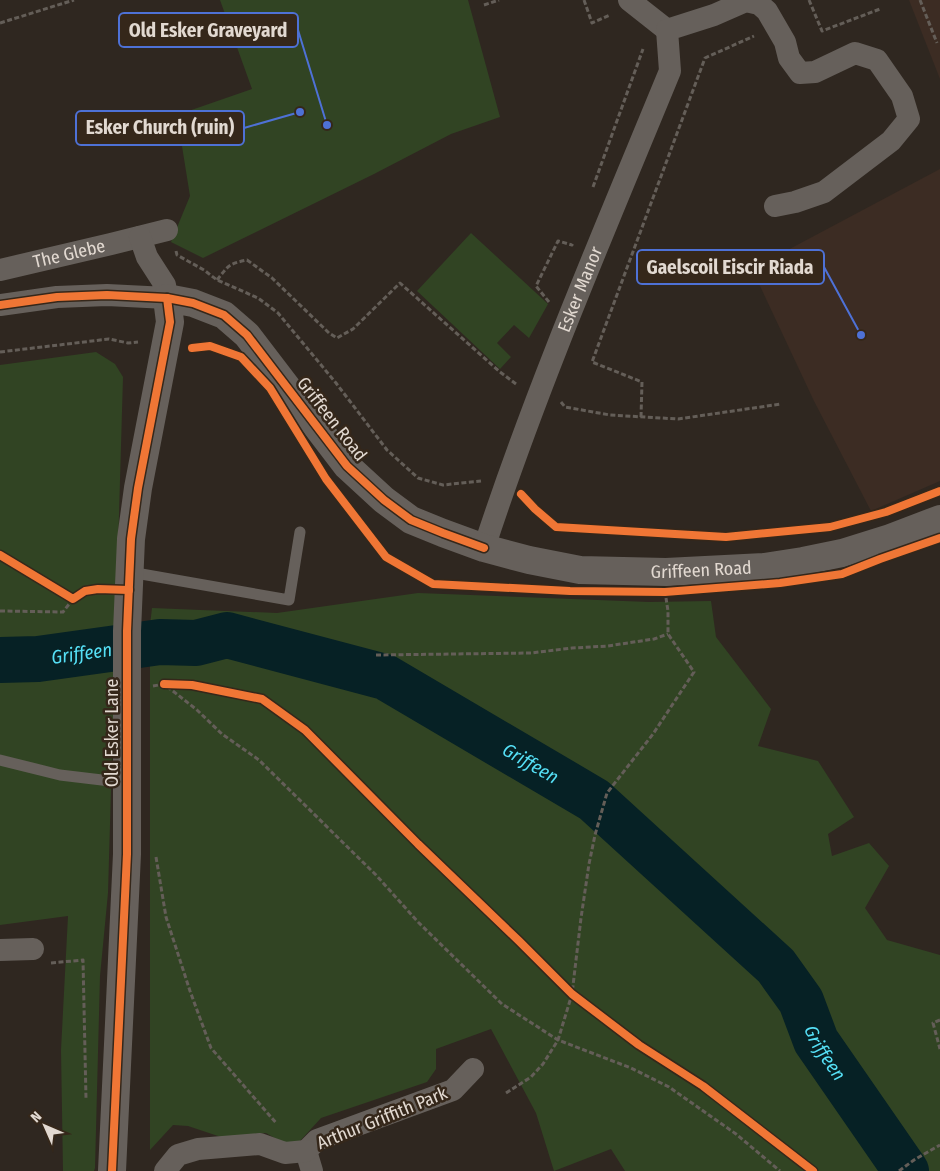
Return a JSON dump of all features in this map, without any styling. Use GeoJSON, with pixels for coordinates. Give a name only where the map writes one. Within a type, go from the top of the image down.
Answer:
{"type":"FeatureCollection","features":[{"type":"Feature","properties":{"kind":"street"},"geometry":{"type":"LineString","coordinates":[[622,8],[667,30],[714,15],[746,1],[758,4],[767,11],[785,42],[789,58],[800,73],[815,72],[855,53],[878,60],[902,96],[909,119],[891,141],[824,192],[795,202],[775,206]]}},
{"type":"Feature","properties":{"kind":"street","name":"Esker Manor"},"geometry":{"type":"LineString","coordinates":[[484,548],[561,336],[670,71],[667,30]]}},
{"type":"Feature","properties":{"kind":"street","name":"The Glebe"},"geometry":{"type":"LineString","coordinates":[[0,270],[167,230]]}},
{"type":"Feature","properties":{"kind":"street"},"geometry":{"type":"LineString","coordinates":[[0,304],[57,296],[107,295],[167,298],[165,285],[147,257],[140,237]]}},
{"type":"Feature","properties":{"kind":"street","name":"Griffeen Road"},"geometry":{"type":"LineString","coordinates":[[167,298],[193,303],[224,315],[247,335],[347,466],[384,500],[412,520],[484,548],[580,570],[666,572],[725,569],[774,565],[842,553],[890,538],[940,519]]}},
{"type":"Feature","properties":{"kind":"street","name":"Old Esker Lane"},"geometry":{"type":"LineString","coordinates":[[112,1171],[127,854],[127,642],[131,540],[138,488],[170,322],[167,298]]}},
{"type":"Feature","properties":{"kind":"street"},"geometry":{"type":"LineString","coordinates":[[0,950],[42,956]]}},
{"type":"Feature","properties":{"kind":"street","name":"Arthur Griffith Park"},"geometry":{"type":"LineString","coordinates":[[309,1161],[318,1140],[453,1090],[473,1069]]}},
{"type":"Feature","properties":{"kind":"street"},"geometry":{"type":"LineString","coordinates":[[165,1171],[178,1155],[198,1149],[260,1144],[309,1161]]}},
{"type":"Feature","properties":{"kind":"lane"},"geometry":{"type":"LineString","coordinates":[[129,581],[289,600],[300,532]]}},
{"type":"Feature","properties":{"kind":"lane"},"geometry":{"type":"LineString","coordinates":[[0,760],[60,775],[127,783]]}},
{"type":"Feature","properties":{"kind":"path"},"geometry":{"type":"LineString","coordinates":[[0,23],[74,0]]}},
{"type":"Feature","properties":{"kind":"path"},"geometry":{"type":"LineString","coordinates":[[484,5],[499,0]]}},
{"type":"Feature","properties":{"kind":"path"},"geometry":{"type":"LineString","coordinates":[[584,0],[592,23],[622,8]]}},
{"type":"Feature","properties":{"kind":"path"},"geometry":{"type":"LineString","coordinates":[[809,0],[822,31],[880,9]]}},
{"type":"Feature","properties":{"kind":"path"},"geometry":{"type":"LineString","coordinates":[[920,0],[937,43]]}},
{"type":"Feature","properties":{"kind":"path"},"geometry":{"type":"LineString","coordinates":[[641,417],[642,382],[592,362],[704,58],[759,33]]}},
{"type":"Feature","properties":{"kind":"path"},"geometry":{"type":"LineString","coordinates":[[592,190],[646,42]]}},
{"type":"Feature","properties":{"kind":"path"},"geometry":{"type":"LineString","coordinates":[[552,305],[536,286],[558,241],[572,245],[575,236]]}},
{"type":"Feature","properties":{"kind":"path"},"geometry":{"type":"LineString","coordinates":[[217,280],[227,267],[233,263],[247,260],[272,278],[329,333],[337,338],[353,330],[400,283],[500,372],[519,386],[522,379]]}},
{"type":"Feature","properties":{"kind":"path"},"geometry":{"type":"LineString","coordinates":[[0,352],[109,339],[128,343],[138,342]]}},
{"type":"Feature","properties":{"kind":"path"},"geometry":{"type":"LineString","coordinates":[[560,401],[564,406],[610,415],[678,419],[781,404]]}},
{"type":"Feature","properties":{"kind":"path"},"geometry":{"type":"LineString","coordinates":[[0,555],[73,598]]}},
{"type":"Feature","properties":{"kind":"path"},"geometry":{"type":"LineString","coordinates":[[0,611],[63,612],[73,598],[85,591],[129,581]]}},
{"type":"Feature","properties":{"kind":"path"},"geometry":{"type":"LineString","coordinates":[[506,1093],[531,1076],[543,1064],[558,1040],[569,992],[589,864],[607,793],[653,734],[694,672],[668,634],[668,611],[665,592],[675,591]]}},
{"type":"Feature","properties":{"kind":"path"},"geometry":{"type":"LineString","coordinates":[[376,655],[531,653],[608,646],[654,639],[668,634]]}},
{"type":"Feature","properties":{"kind":"path"},"geometry":{"type":"LineString","coordinates":[[164,684],[197,710],[222,734],[259,760],[376,875],[418,922],[502,1004],[558,1040],[631,1068],[669,1087],[736,1134],[780,1171]]}},
{"type":"Feature","properties":{"kind":"path"},"geometry":{"type":"LineString","coordinates":[[146,687],[174,684]]}},
{"type":"Feature","properties":{"kind":"path"},"geometry":{"type":"LineString","coordinates":[[156,858],[166,917],[211,1048],[278,1125]]}},
{"type":"Feature","properties":{"kind":"path"},"geometry":{"type":"LineString","coordinates":[[42,956],[84,960],[86,1105]]}},
{"type":"Feature","properties":{"kind":"path"},"geometry":{"type":"LineString","coordinates":[[569,992],[579,1000]]}},
{"type":"Feature","properties":{"kind":"path"},"geometry":{"type":"LineString","coordinates":[[940,1020],[933,1023],[940,1049]]}},
{"type":"Feature","properties":{"kind":"path"},"geometry":{"type":"LineString","coordinates":[[899,1171],[940,1144]]}},
{"type":"Feature","properties":{"kind":"shaded area"},"geometry":{"type":"Polygon","coordinates":[[[909,0],[940,0],[940,79],[909,0]]]}},
{"type":"Feature","properties":{"kind":"shaded area"},"geometry":{"type":"Polygon","coordinates":[[[940,169],[940,481],[871,511],[814,401],[752,269],[940,169]]]}},
{"type":"Feature","properties":{"kind":"green space"},"geometry":{"type":"Polygon","coordinates":[[[220,0],[468,0],[500,117],[451,134],[203,258],[171,242],[190,196],[177,115],[252,89],[220,0]]]}},
{"type":"Feature","properties":{"kind":"green space"},"geometry":{"type":"Polygon","coordinates":[[[471,233],[548,304],[529,338],[514,325],[497,343],[511,357],[500,369],[417,291],[471,233]]]}},
{"type":"Feature","properties":{"kind":"green space"},"geometry":{"type":"Polygon","coordinates":[[[96,352],[115,364],[123,377],[108,893],[100,976],[95,1168],[94,1171],[63,1171],[61,1050],[68,916],[0,925],[0,365],[96,352]]]}},
{"type":"Feature","properties":{"kind":"green space"},"geometry":{"type":"Polygon","coordinates":[[[418,593],[649,602],[711,601],[716,637],[771,709],[758,746],[818,761],[854,817],[828,834],[832,856],[869,843],[889,866],[865,908],[887,940],[940,955],[940,1171],[625,1171],[611,1149],[554,1171],[536,1113],[491,1029],[436,1049],[436,1069],[427,1082],[321,1118],[299,1142],[287,1145],[266,1133],[254,1134],[233,1141],[188,1126],[173,1125],[150,1150],[150,625],[152,608],[277,613],[418,593]]]}},
{"type":"Feature","properties":{"kind":"waterway","name":"Griffeen"},"geometry":{"type":"LineString","coordinates":[[0,660],[38,659],[160,642],[196,643],[227,635],[385,677],[594,800],[776,966],[801,1001],[816,1041],[906,1171]]}},
{"type":"Feature","properties":{"kind":"cycle path"},"geometry":{"type":"LineString","coordinates":[[0,305],[57,297],[107,295],[167,298],[193,303],[224,315],[247,335],[347,466],[384,500],[411,520],[484,548]]}},
{"type":"Feature","properties":{"kind":"cycle path"},"geometry":{"type":"LineString","coordinates":[[112,1171],[127,854],[127,631],[131,539],[138,488],[170,322],[167,298]]}},
{"type":"Feature","properties":{"kind":"cycle path"},"geometry":{"type":"LineString","coordinates":[[192,348],[210,346],[241,357],[270,388],[326,479],[386,557],[433,584],[570,591],[665,592],[780,583],[842,574],[940,538]]}},
{"type":"Feature","properties":{"kind":"cycle path"},"geometry":{"type":"LineString","coordinates":[[521,494],[556,527],[726,537],[830,527],[886,512],[940,491]]}},
{"type":"Feature","properties":{"kind":"cycle path"},"geometry":{"type":"LineString","coordinates":[[0,555],[73,599],[85,591],[98,589],[129,590]]}},
{"type":"Feature","properties":{"kind":"cycle path"},"geometry":{"type":"LineString","coordinates":[[164,684],[192,685],[262,699],[305,730],[418,844],[572,994],[639,1045],[703,1086],[813,1171]]}},
{"type":"Feature","properties":{"kind":"place","name":"Esker Church (ruin)"},"geometry":{"type":"Point","coordinates":[300,112]}},
{"type":"Feature","properties":{"kind":"place","name":"Old Esker Graveyard"},"geometry":{"type":"Point","coordinates":[327,125]}},
{"type":"Feature","properties":{"kind":"place","name":"Gaelscoil Eiscir Riada"},"geometry":{"type":"Point","coordinates":[861,335]}}]}
